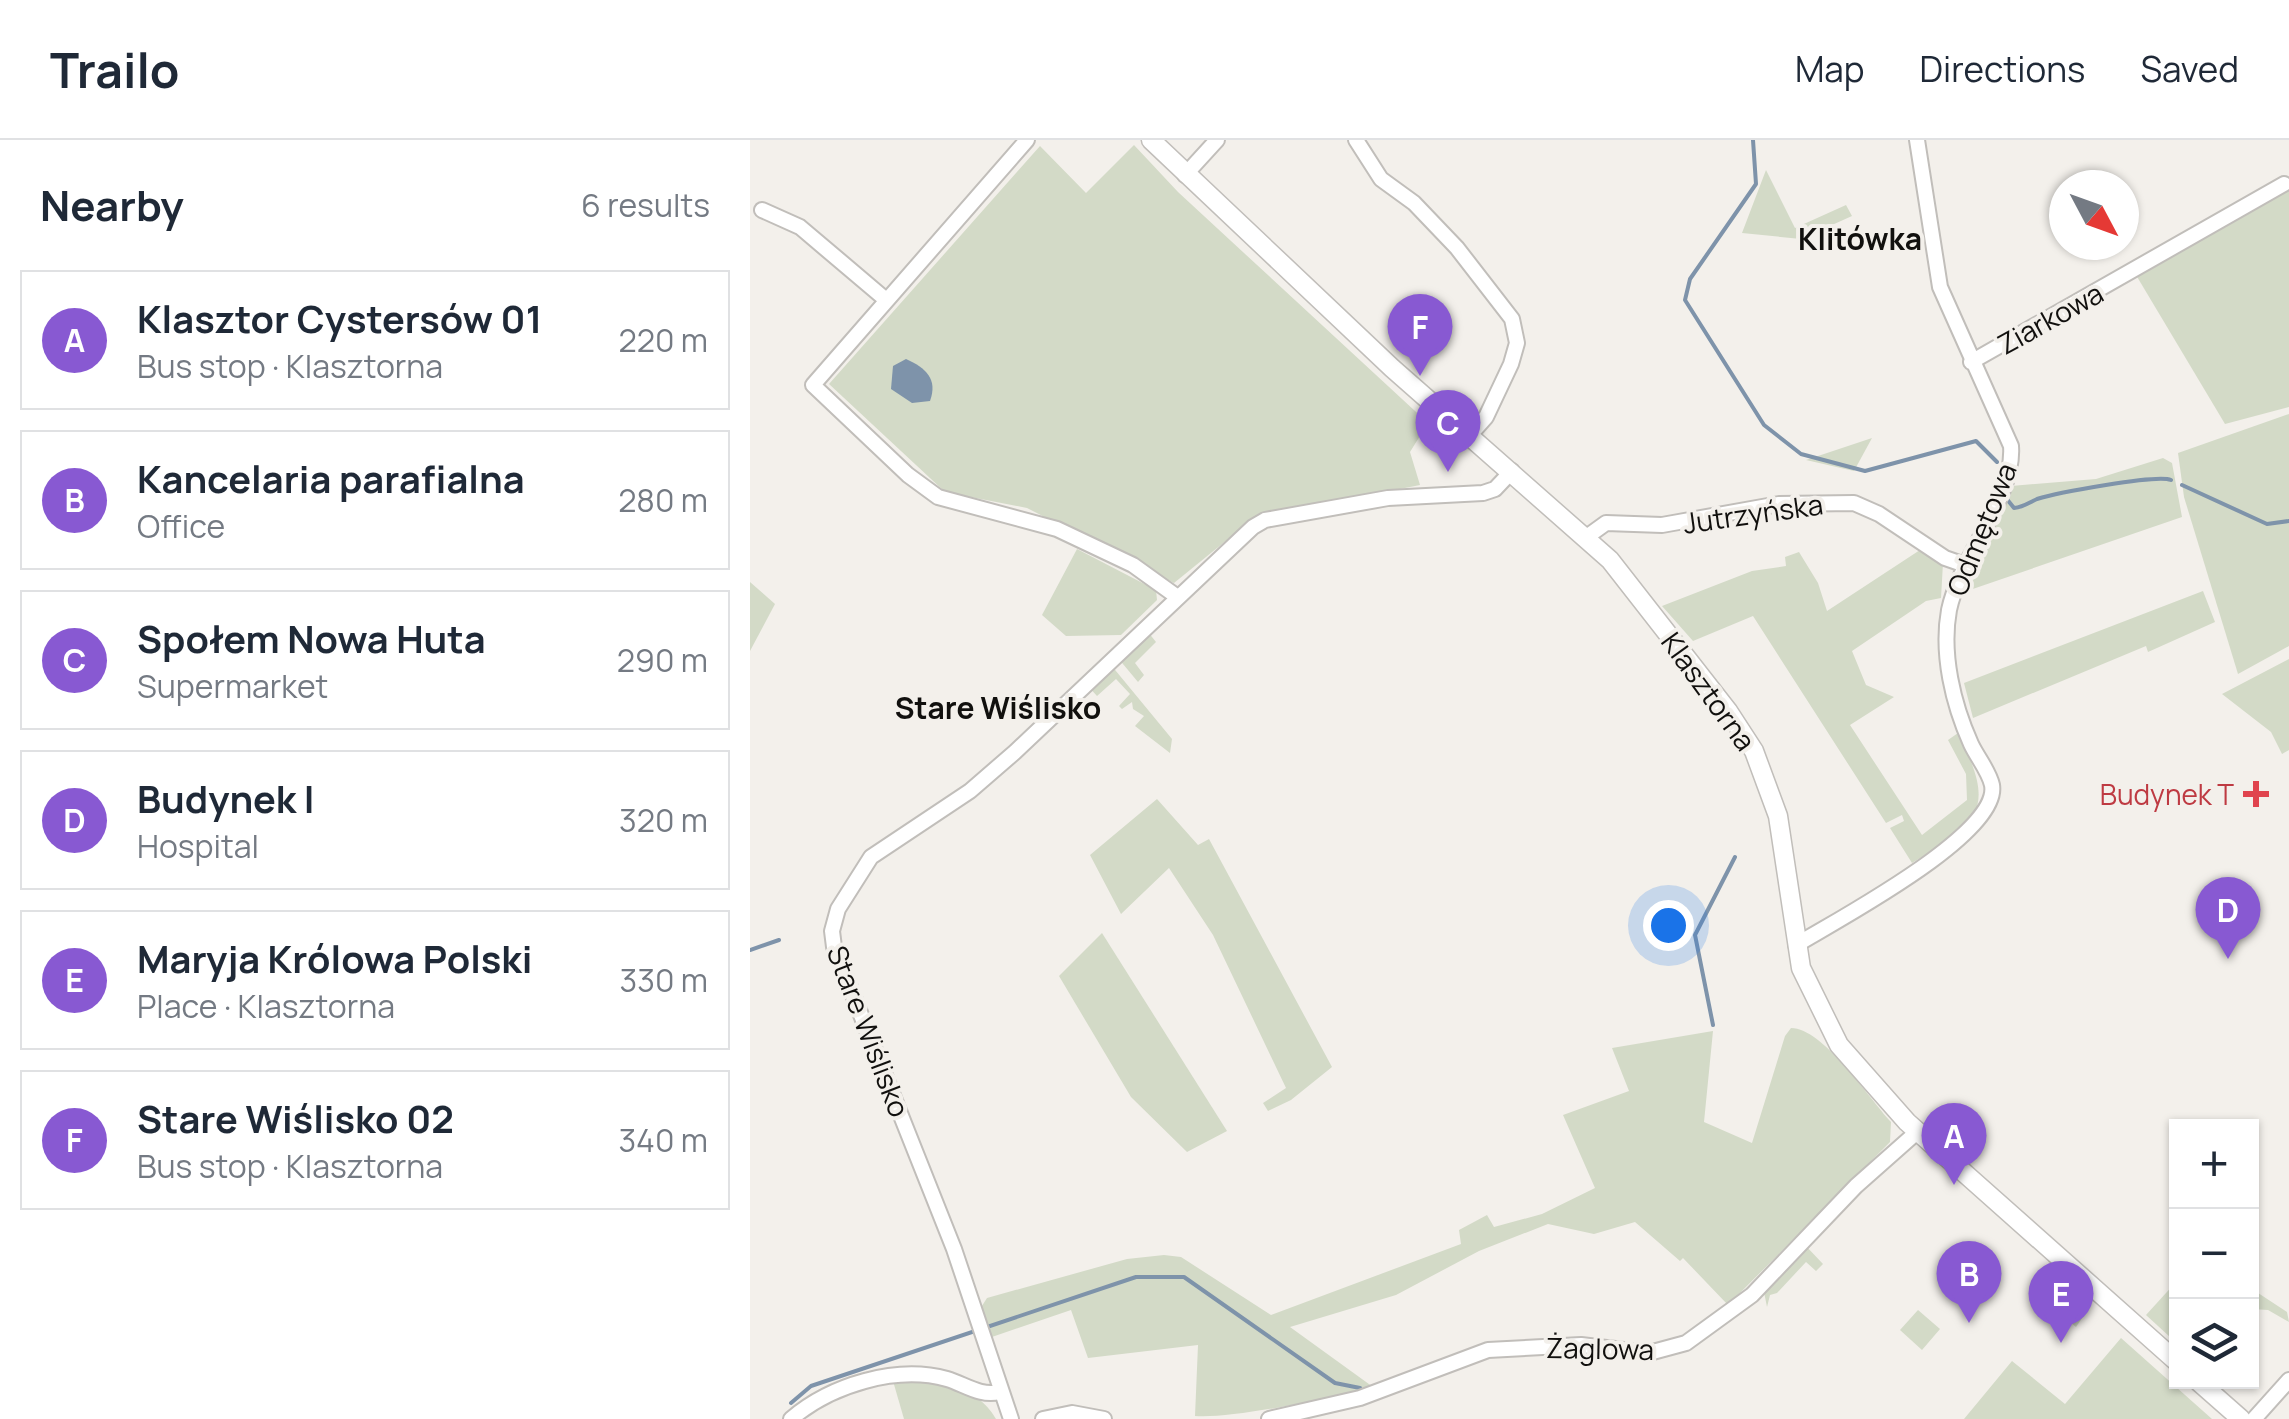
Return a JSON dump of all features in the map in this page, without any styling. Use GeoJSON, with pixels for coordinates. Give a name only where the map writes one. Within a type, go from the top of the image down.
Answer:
{"type":"FeatureCollection","features":[{"type":"Feature","properties":{"kind":"street"},"geometry":{"type":"LineString","coordinates":[[1027,140],[812,385],[908,475],[946,501],[1007,512],[1057,529],[1133,565],[1176,596]]}},
{"type":"Feature","properties":{"kind":"street","name":"Klasztorna"},"geometry":{"type":"LineString","coordinates":[[1151,140],[1184,175],[1470,435],[1588,536],[1709,685],[1754,752],[1778,816],[1796,945],[1810,992],[1831,1032],[1860,1072],[1918,1132],[2169,1355]]}},
{"type":"Feature","properties":{"kind":"street"},"geometry":{"type":"LineString","coordinates":[[1184,175],[1217,140]]}},
{"type":"Feature","properties":{"kind":"street"},"geometry":{"type":"LineString","coordinates":[[1356,140],[1382,179],[1414,203],[1457,248],[1512,319],[1517,343],[1511,364],[1486,418],[1470,435]]}},
{"type":"Feature","properties":{"kind":"street","name":"Odmętowa"},"geometry":{"type":"LineString","coordinates":[[1796,945],[1950,848],[1988,808],[1992,786],[1956,710],[1948,617],[1964,565],[2005,480],[2012,452],[2007,430],[1971,362],[1938,278],[1917,140]]}},
{"type":"Feature","properties":{"kind":"street","name":"Ziarkowa"},"geometry":{"type":"LineString","coordinates":[[1971,362],[2284,184]]}},
{"type":"Feature","properties":{"kind":"street"},"geometry":{"type":"LineString","coordinates":[[762,210],[800,227],[885,299]]}},
{"type":"Feature","properties":{"kind":"street","name":"Stare Wiślisko"},"geometry":{"type":"LineString","coordinates":[[1011,1419],[954,1249],[834,946],[832,925],[853,879],[871,857],[988,776],[1176,596],[1241,536],[1265,520],[1372,500],[1483,493],[1496,489],[1512,471]]}},
{"type":"Feature","properties":{"kind":"street","name":"Jutrzyńska"},"geometry":{"type":"LineString","coordinates":[[1588,536],[1606,523],[1662,525],[1779,504],[1854,503],[1879,514],[1945,558],[1964,565]]}},
{"type":"Feature","properties":{"kind":"street","name":"Żaglowa"},"geometry":{"type":"LineString","coordinates":[[1270,1419],[1360,1398],[1488,1350],[1581,1346],[1649,1353],[1678,1347],[1752,1295],[1856,1186],[1918,1132]]}},
{"type":"Feature","properties":{"kind":"street"},"geometry":{"type":"LineString","coordinates":[[791,1419],[835,1394],[894,1374],[933,1376],[987,1394],[999,1392]]}},
{"type":"Feature","properties":{"kind":"street"},"geometry":{"type":"LineString","coordinates":[[2254,1419],[2289,1380]]}},
{"type":"Feature","properties":{"kind":"street"},"geometry":{"type":"LineString","coordinates":[[2208,1389],[2241,1419]]}},
{"type":"Feature","properties":{"kind":"street"},"geometry":{"type":"LineString","coordinates":[[1043,1419],[1072,1413],[1104,1419]]}},
{"type":"Feature","properties":{"kind":"green space"},"geometry":{"type":"Polygon","coordinates":[[[1134,145],[1178,192],[1428,423],[1410,452],[1420,485],[1254,518],[1174,583],[1027,508],[945,492],[829,384],[1040,146],[1086,193],[1134,145]]]}},
{"type":"Feature","properties":{"kind":"green space"},"geometry":{"type":"Polygon","coordinates":[[[1766,170],[1795,228],[1846,205],[1852,216],[1801,239],[1742,233],[1766,170]]]}},
{"type":"Feature","properties":{"kind":"green space"},"geometry":{"type":"Polygon","coordinates":[[[2289,185],[2289,407],[2225,424],[2136,275],[2289,185]]]}},
{"type":"Feature","properties":{"kind":"green space"},"geometry":{"type":"Polygon","coordinates":[[[2289,414],[2289,646],[2238,674],[2184,497],[2178,453],[2289,414]]]}},
{"type":"Feature","properties":{"kind":"green space"},"geometry":{"type":"Polygon","coordinates":[[[1872,438],[1854,471],[1806,460],[1872,438]]]}},
{"type":"Feature","properties":{"kind":"green space"},"geometry":{"type":"Polygon","coordinates":[[[2163,458],[2172,463],[2182,517],[1964,592],[2011,486],[2096,479],[2163,458]]]}},
{"type":"Feature","properties":{"kind":"green space"},"geometry":{"type":"Polygon","coordinates":[[[1077,549],[1156,590],[1157,600],[1121,635],[1066,636],[1042,615],[1077,549]]]}},
{"type":"Feature","properties":{"kind":"green space"},"geometry":{"type":"Polygon","coordinates":[[[1920,550],[1943,563],[1941,598],[1926,601],[1852,651],[1866,685],[1894,697],[1850,725],[1922,835],[1967,800],[1966,774],[1948,740],[1958,733],[1970,759],[1979,796],[1976,810],[1954,835],[1912,863],[1890,828],[1904,821],[1902,815],[1886,823],[1753,616],[1693,641],[1662,606],[1752,571],[1786,566],[1785,557],[1799,552],[1818,583],[1827,611],[1920,550]]]}},
{"type":"Feature","properties":{"kind":"green space"},"geometry":{"type":"Polygon","coordinates":[[[750,582],[775,604],[750,651],[750,582]]]}},
{"type":"Feature","properties":{"kind":"green space"},"geometry":{"type":"Polygon","coordinates":[[[2203,591],[2215,622],[2148,652],[2146,646],[1973,718],[1964,683],[2203,591]]]}},
{"type":"Feature","properties":{"kind":"green space"},"geometry":{"type":"Polygon","coordinates":[[[1148,632],[1156,642],[1135,663],[1144,675],[1138,682],[1118,658],[1148,632]]]}},
{"type":"Feature","properties":{"kind":"green space"},"geometry":{"type":"Polygon","coordinates":[[[2289,659],[2289,750],[2282,754],[2271,732],[2222,694],[2289,659]]]}},
{"type":"Feature","properties":{"kind":"green space"},"geometry":{"type":"Polygon","coordinates":[[[1111,665],[1172,739],[1170,753],[1135,726],[1144,716],[1133,709],[1132,702],[1122,709],[1119,706],[1130,694],[1116,679],[1097,696],[1088,686],[1111,665]]]}},
{"type":"Feature","properties":{"kind":"green space"},"geometry":{"type":"Polygon","coordinates":[[[1157,799],[1198,845],[1209,839],[1332,1067],[1291,1100],[1268,1111],[1263,1103],[1286,1088],[1213,935],[1169,868],[1121,914],[1090,855],[1157,799]]]}},
{"type":"Feature","properties":{"kind":"green space"},"geometry":{"type":"Polygon","coordinates":[[[1102,933],[1227,1131],[1187,1152],[1131,1097],[1059,976],[1102,933]]]}},
{"type":"Feature","properties":{"kind":"green space"},"geometry":{"type":"Polygon","coordinates":[[[1791,1028],[1817,1039],[1845,1066],[1891,1122],[1890,1142],[1728,1305],[1683,1258],[1680,1261],[1635,1222],[1594,1234],[1548,1224],[1479,1251],[1396,1295],[1290,1327],[1373,1387],[1309,1402],[1195,1416],[1198,1345],[1088,1358],[1071,1310],[989,1338],[980,1309],[987,1298],[1127,1259],[1181,1257],[1271,1315],[1461,1244],[1459,1230],[1487,1215],[1494,1227],[1542,1214],[1595,1188],[1563,1115],[1629,1091],[1612,1048],[1713,1031],[1704,1122],[1752,1143],[1785,1036],[1791,1028]]]}},
{"type":"Feature","properties":{"kind":"green space"},"geometry":{"type":"Polygon","coordinates":[[[1805,1245],[1823,1264],[1816,1271],[1806,1262],[1777,1293],[1770,1295],[1767,1307],[1764,1292],[1775,1274],[1805,1245]]]}},
{"type":"Feature","properties":{"kind":"green space"},"geometry":{"type":"Polygon","coordinates":[[[2062,1290],[2087,1311],[2076,1327],[2049,1304],[2055,1296],[2081,1315],[2056,1294],[2062,1290]]]}},
{"type":"Feature","properties":{"kind":"green space"},"geometry":{"type":"Polygon","coordinates":[[[2169,1290],[2169,1336],[2146,1315],[2169,1290]]]}},
{"type":"Feature","properties":{"kind":"green space"},"geometry":{"type":"Polygon","coordinates":[[[2259,1294],[2287,1312],[2289,1322],[2259,1309],[2259,1294]]]}},
{"type":"Feature","properties":{"kind":"green space"},"geometry":{"type":"Polygon","coordinates":[[[1918,1310],[1940,1329],[1922,1350],[1900,1330],[1918,1310]]]}},
{"type":"Feature","properties":{"kind":"green space"},"geometry":{"type":"Polygon","coordinates":[[[2121,1338],[2169,1381],[2169,1389],[2178,1389],[2212,1419],[1964,1419],[2012,1361],[2065,1404],[2121,1338]]]}},
{"type":"Feature","properties":{"kind":"green space"},"geometry":{"type":"Polygon","coordinates":[[[893,1381],[951,1386],[976,1397],[996,1419],[904,1419],[893,1381]]]}},
{"type":"Feature","properties":{"kind":"water"},"geometry":{"type":"Polygon","coordinates":[[[906,359],[919,366],[931,380],[930,401],[912,403],[891,389],[893,366],[906,359]]]}},
{"type":"Feature","properties":{"kind":"waterway"},"geometry":{"type":"LineString","coordinates":[[1753,140],[1756,184],[1690,279],[1685,300],[1764,425],[1801,454],[1865,471],[1976,441],[1997,462]]}},
{"type":"Feature","properties":{"kind":"waterway"},"geometry":{"type":"LineString","coordinates":[[2006,498],[2014,508],[2084,489],[2171,480]]}},
{"type":"Feature","properties":{"kind":"waterway"},"geometry":{"type":"LineString","coordinates":[[2182,485],[2267,524],[2289,521]]}},
{"type":"Feature","properties":{"kind":"waterway"},"geometry":{"type":"LineString","coordinates":[[1713,1025],[1695,935],[1735,857]]}},
{"type":"Feature","properties":{"kind":"waterway"},"geometry":{"type":"LineString","coordinates":[[750,950],[779,940]]}},
{"type":"Feature","properties":{"kind":"waterway"},"geometry":{"type":"LineString","coordinates":[[791,1403],[811,1386],[1136,1277],[1184,1277],[1335,1383],[1360,1388]]}},
{"type":"Feature","properties":{"kind":"place","name":"Stare Wiślisko 02"},"geometry":{"type":"Point","coordinates":[1420,376]}},
{"type":"Feature","properties":{"kind":"place","name":"Społem Nowa Huta"},"geometry":{"type":"Point","coordinates":[1448,472]}},
{"type":"Feature","properties":{"kind":"place","name":"Budynek T"},"geometry":{"type":"Point","coordinates":[2256,794]}},
{"type":"Feature","properties":{"kind":"place","name":"Budynek I"},"geometry":{"type":"Point","coordinates":[2228,959]}},
{"type":"Feature","properties":{"kind":"place","name":"Klasztor Cystersów 01"},"geometry":{"type":"Point","coordinates":[1954,1185]}},
{"type":"Feature","properties":{"kind":"place","name":"Kancelaria parafialna"},"geometry":{"type":"Point","coordinates":[1969,1323]}},
{"type":"Feature","properties":{"kind":"place","name":"Maryja Królowa Polski"},"geometry":{"type":"Point","coordinates":[2061,1343]}},
{"type":"Feature","properties":{"kind":"district","name":"Klitówka"},"geometry":{"type":"Point","coordinates":[1860,238]}},
{"type":"Feature","properties":{"kind":"district","name":"Stare Wiślisko"},"geometry":{"type":"Point","coordinates":[998,707]}}]}
